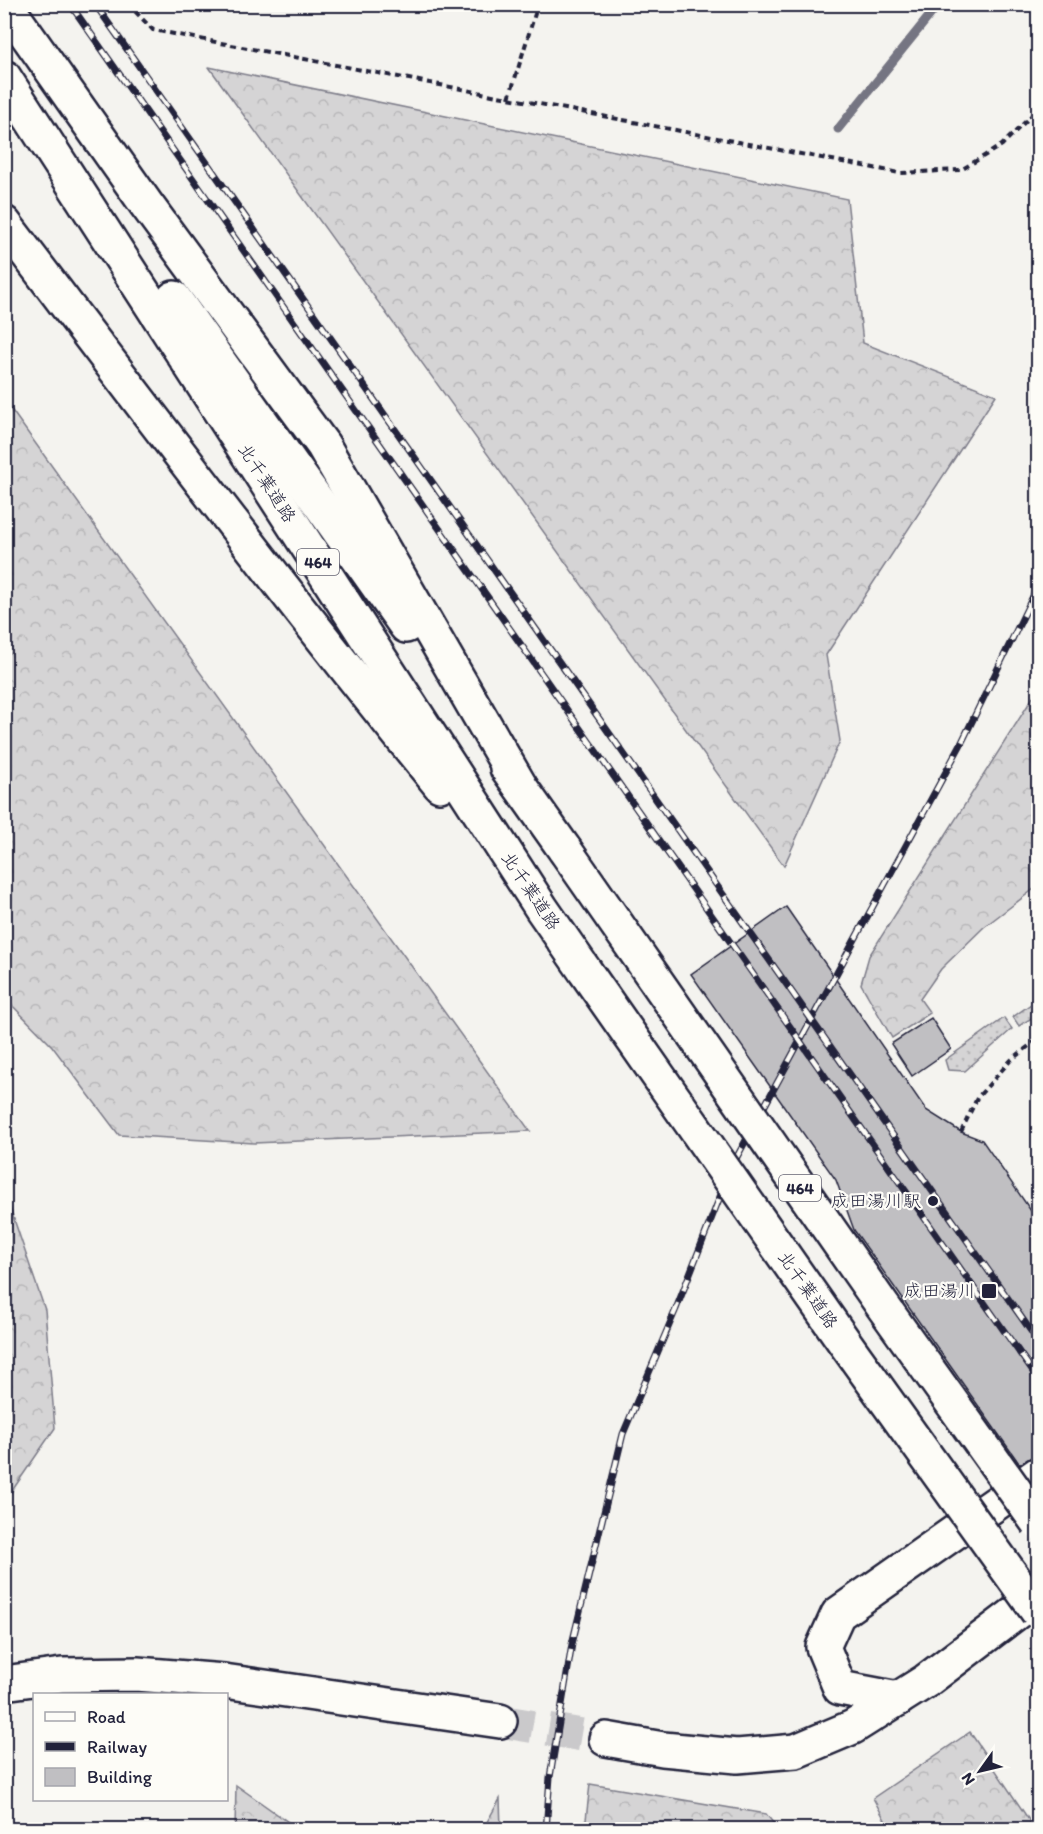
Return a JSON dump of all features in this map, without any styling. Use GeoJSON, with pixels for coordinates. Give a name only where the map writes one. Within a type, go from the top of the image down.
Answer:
{"type":"FeatureCollection","features":[{"type":"Feature","properties":{"kind":"main road"},"geometry":{"type":"LineString","coordinates":[[4,4],[323,445],[520,786]]}},
{"type":"Feature","properties":{"kind":"main road","name":"北千葉道路"},"geometry":{"type":"LineString","coordinates":[[4,77],[542,909],[845,1343],[1038,1612]]}},
{"type":"Feature","properties":{"kind":"main road","name":"北千葉道路"},"geometry":{"type":"LineString","coordinates":[[53,151],[163,282],[565,850],[882,1305],[1038,1523]]}},
{"type":"Feature","properties":{"kind":"main road"},"geometry":{"type":"LineString","coordinates":[[4,223],[360,686],[542,909]]}},
{"type":"Feature","properties":{"kind":"main road"},"geometry":{"type":"LineString","coordinates":[[898,1699],[840,1688],[824,1647],[838,1614],[1038,1474]]}},
{"type":"Feature","properties":{"kind":"main road"},"geometry":{"type":"LineString","coordinates":[[606,1739],[663,1749],[737,1756],[796,1751],[853,1727],[898,1699],[926,1681],[1038,1596]]}},
{"type":"Feature","properties":{"kind":"main road"},"geometry":{"type":"LineString","coordinates":[[4,1683],[62,1675],[137,1674],[224,1681],[500,1721]]}},
{"type":"Feature","properties":{"kind":"path"},"geometry":{"type":"LineString","coordinates":[[128,4],[153,30],[900,173],[961,170],[1002,145],[1038,109]]}},
{"type":"Feature","properties":{"kind":"path"},"geometry":{"type":"LineString","coordinates":[[509,98],[538,4]]}},
{"type":"Feature","properties":{"kind":"path"},"geometry":{"type":"LineString","coordinates":[[961,1132],[977,1098],[1011,1060],[1038,1039]]}},
{"type":"Feature","properties":{"kind":"green space"},"geometry":{"type":"Polygon","coordinates":[[[209,67],[847,199],[863,343],[996,395],[826,655],[840,741],[784,866],[209,67]]]}},
{"type":"Feature","properties":{"kind":"green space"},"geometry":{"type":"Polygon","coordinates":[[[5,401],[530,1131],[254,1143],[119,1135],[52,1046],[5,998],[5,401]]]}},
{"type":"Feature","properties":{"kind":"green space"},"geometry":{"type":"Polygon","coordinates":[[[1038,689],[1038,886],[984,927],[941,969],[920,999],[930,1013],[892,1038],[861,984],[869,956],[1038,689]]]}},
{"type":"Feature","properties":{"kind":"green space"},"geometry":{"type":"Polygon","coordinates":[[[1038,999],[1038,1014],[1019,1026],[1013,1017],[1038,999]]]}},
{"type":"Feature","properties":{"kind":"green space"},"geometry":{"type":"Polygon","coordinates":[[[1004,1018],[1012,1029],[965,1071],[948,1070],[945,1060],[1004,1018]]]}},
{"type":"Feature","properties":{"kind":"green space"},"geometry":{"type":"Polygon","coordinates":[[[4,1190],[45,1310],[55,1428],[5,1501],[4,1190]]]}},
{"type":"Feature","properties":{"kind":"green space"},"geometry":{"type":"Polygon","coordinates":[[[970,1732],[1035,1829],[890,1829],[873,1798],[970,1732]]]}},
{"type":"Feature","properties":{"kind":"green space"},"geometry":{"type":"Polygon","coordinates":[[[590,1784],[766,1814],[778,1829],[585,1829],[590,1784]]]}},
{"type":"Feature","properties":{"kind":"green space"},"geometry":{"type":"Polygon","coordinates":[[[236,1785],[298,1829],[235,1829],[236,1785]]]}},
{"type":"Feature","properties":{"kind":"green space"},"geometry":{"type":"Polygon","coordinates":[[[500,1799],[501,1829],[483,1829],[500,1799]]]}},
{"type":"Feature","properties":{"kind":"building","name":"成田湯川駅"},"geometry":{"type":"Polygon","coordinates":[[[786,907],[926,1110],[961,1132],[982,1140],[1038,1221],[1038,1490],[854,1230],[836,1180],[691,974],[786,907]]]}},
{"type":"Feature","properties":{"kind":"building"},"geometry":{"type":"Polygon","coordinates":[[[931,1018],[951,1049],[912,1076],[891,1044],[931,1018]]]}},
{"type":"Feature","properties":{"kind":"waterway"},"geometry":{"type":"LineString","coordinates":[[838,129],[939,4]]}},
{"type":"Feature","properties":{"kind":"tunnel"},"geometry":{"type":"LineString","coordinates":[[500,1721],[606,1739]]}},
{"type":"Feature","properties":{"kind":"railway"},"geometry":{"type":"LineString","coordinates":[[70,4],[1038,1379]]}},
{"type":"Feature","properties":{"kind":"railway"},"geometry":{"type":"LineString","coordinates":[[95,4],[1038,1341]]}},
{"type":"Feature","properties":{"kind":"railway"},"geometry":{"type":"LineString","coordinates":[[546,1830],[550,1777],[572,1644],[623,1434],[676,1309],[732,1166],[961,744],[1038,586]]}},
{"type":"Feature","properties":{"kind":"place","name":"成田湯川駅"},"geometry":{"type":"Point","coordinates":[933,1201]}},
{"type":"Feature","properties":{"kind":"place","name":"成田湯川"},"geometry":{"type":"Point","coordinates":[989,1291]}}]}
